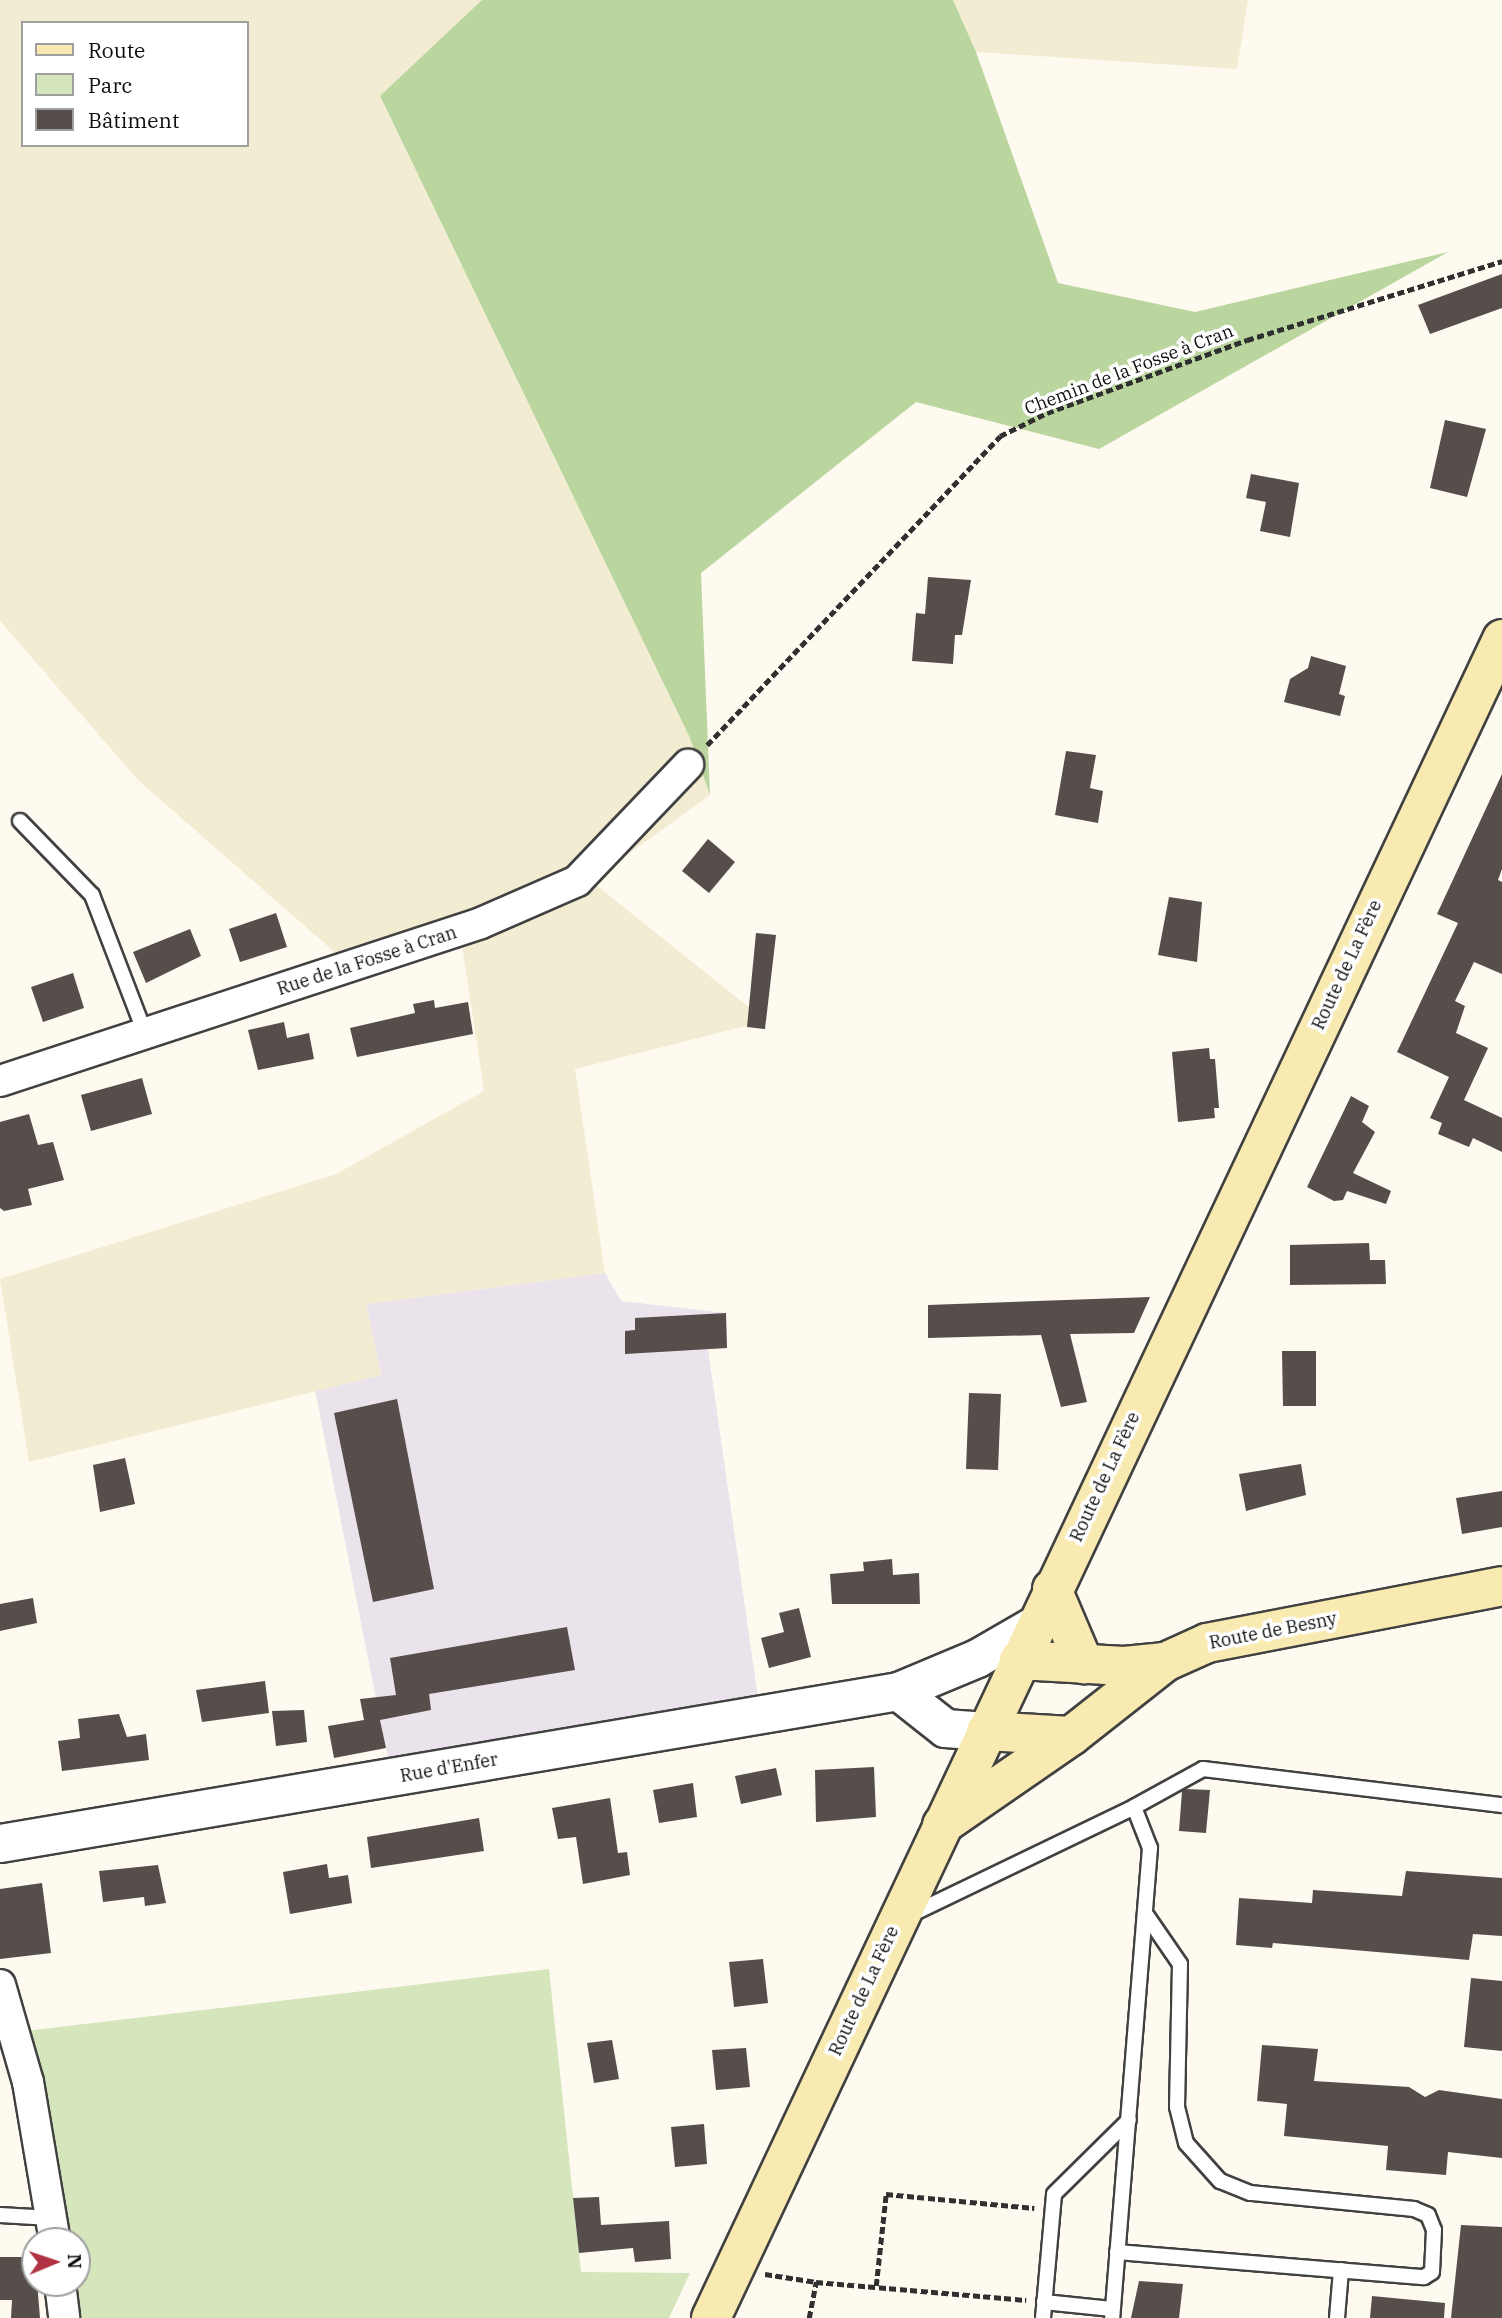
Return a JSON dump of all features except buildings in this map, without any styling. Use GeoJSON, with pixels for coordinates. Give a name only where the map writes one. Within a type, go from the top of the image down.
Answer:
{"type":"FeatureCollection","features":[{"type":"Feature","properties":{"kind":"main road","name":"Route de La Fère"},"geometry":{"type":"LineString","coordinates":[[711,2318],[1052,1589],[1499,652]]}},
{"type":"Feature","properties":{"kind":"main road","name":"Route de Besny"},"geometry":{"type":"LineString","coordinates":[[940,1826],[1071,1736],[1166,1662],[1206,1643],[1502,1586]]}},
{"type":"Feature","properties":{"kind":"main road"},"geometry":{"type":"LineString","coordinates":[[1052,1589],[1084,1664]]}},
{"type":"Feature","properties":{"kind":"main road"},"geometry":{"type":"LineString","coordinates":[[1019,1660],[1084,1664],[1166,1662]]}},
{"type":"Feature","properties":{"kind":"main road"},"geometry":{"type":"LineString","coordinates":[[986,1731],[1071,1736]]}},
{"type":"Feature","properties":{"kind":"street","name":"Rue de la Fosse à Cran"},"geometry":{"type":"LineString","coordinates":[[0,1081],[481,923],[577,881],[688,765]]}},
{"type":"Feature","properties":{"kind":"street","name":"Rue d'Enfer"},"geometry":{"type":"LineString","coordinates":[[0,1843],[898,1691],[977,1658],[1036,1624]]}},
{"type":"Feature","properties":{"kind":"street"},"geometry":{"type":"LineString","coordinates":[[977,1658],[1019,1660]]}},
{"type":"Feature","properties":{"kind":"street"},"geometry":{"type":"LineString","coordinates":[[898,1691],[946,1728],[986,1731]]}},
{"type":"Feature","properties":{"kind":"street"},"geometry":{"type":"LineString","coordinates":[[946,1728],[962,1780]]}},
{"type":"Feature","properties":{"kind":"street"},"geometry":{"type":"LineString","coordinates":[[0,1985],[28,2082],[52,2227]]}},
{"type":"Feature","properties":{"kind":"street"},"geometry":{"type":"LineString","coordinates":[[62,2297],[64,2318]]}},
{"type":"Feature","properties":{"kind":"lane"},"geometry":{"type":"LineString","coordinates":[[20,821],[92,895],[145,1033]]}},
{"type":"Feature","properties":{"kind":"lane"},"geometry":{"type":"LineString","coordinates":[[897,1920],[1033,1859],[1203,1769],[1502,1805]]}},
{"type":"Feature","properties":{"kind":"lane"},"geometry":{"type":"LineString","coordinates":[[1044,2302],[1112,2313],[1147,1916],[1150,1848],[1134,1807]]}},
{"type":"Feature","properties":{"kind":"lane"},"geometry":{"type":"LineString","coordinates":[[1117,2252],[1424,2277],[1432,2272],[1434,2230],[1428,2214],[1414,2209],[1250,2193],[1220,2181],[1186,2143],[1177,2107],[1180,1964],[1147,1916]]}},
{"type":"Feature","properties":{"kind":"lane"},"geometry":{"type":"LineString","coordinates":[[1043,2318],[1054,2194],[1129,2120]]}},
{"type":"Feature","properties":{"kind":"lane"},"geometry":{"type":"LineString","coordinates":[[0,2215],[42,2227]]}},
{"type":"Feature","properties":{"kind":"lane"},"geometry":{"type":"LineString","coordinates":[[1337,2318],[1341,2270]]}},
{"type":"Feature","properties":{"kind":"path","name":"Chemin de la Fosse à Cran"},"geometry":{"type":"LineString","coordinates":[[688,765],[1000,436],[1047,413],[1247,340],[1502,261]]}},
{"type":"Feature","properties":{"kind":"path"},"geometry":{"type":"LineString","coordinates":[[876,2286],[886,2194],[1052,2210]]}},
{"type":"Feature","properties":{"kind":"path"},"geometry":{"type":"LineString","coordinates":[[734,2269],[816,2282],[1044,2302]]}},
{"type":"Feature","properties":{"kind":"path"},"geometry":{"type":"LineString","coordinates":[[809,2318],[816,2282]]}},
{"type":"Feature","properties":{"kind":"shaded area"},"geometry":{"type":"Polygon","coordinates":[[[0,0],[482,0],[380,97],[690,738],[710,795],[591,881],[766,1021],[575,1069],[605,1273],[366,1304],[381,1375],[29,1462],[0,1279],[336,1174],[484,1091],[459,925],[338,955],[138,780],[0,621],[0,0]]]}},
{"type":"Feature","properties":{"kind":"shaded area"},"geometry":{"type":"Polygon","coordinates":[[[953,0],[1248,0],[1237,69],[976,52],[953,0]]]}},
{"type":"Feature","properties":{"kind":"shaded area"},"geometry":{"type":"Polygon","coordinates":[[[605,1273],[621,1301],[726,1313],[727,1348],[708,1349],[758,1698],[388,1759],[315,1390],[381,1375],[366,1304],[605,1273]]]}},
{"type":"Feature","properties":{"kind":"green space"},"geometry":{"type":"Polygon","coordinates":[[[482,0],[953,0],[976,52],[1058,283],[1195,312],[1448,252],[1099,449],[916,402],[701,573],[710,795],[690,738],[380,96],[482,0]]]}},
{"type":"Feature","properties":{"kind":"green space"},"geometry":{"type":"Polygon","coordinates":[[[549,1969],[581,2272],[690,2273],[669,2318],[76,2318],[76,2297],[91,2297],[91,2227],[64,2227],[25,2031],[549,1969]]]}}]}
